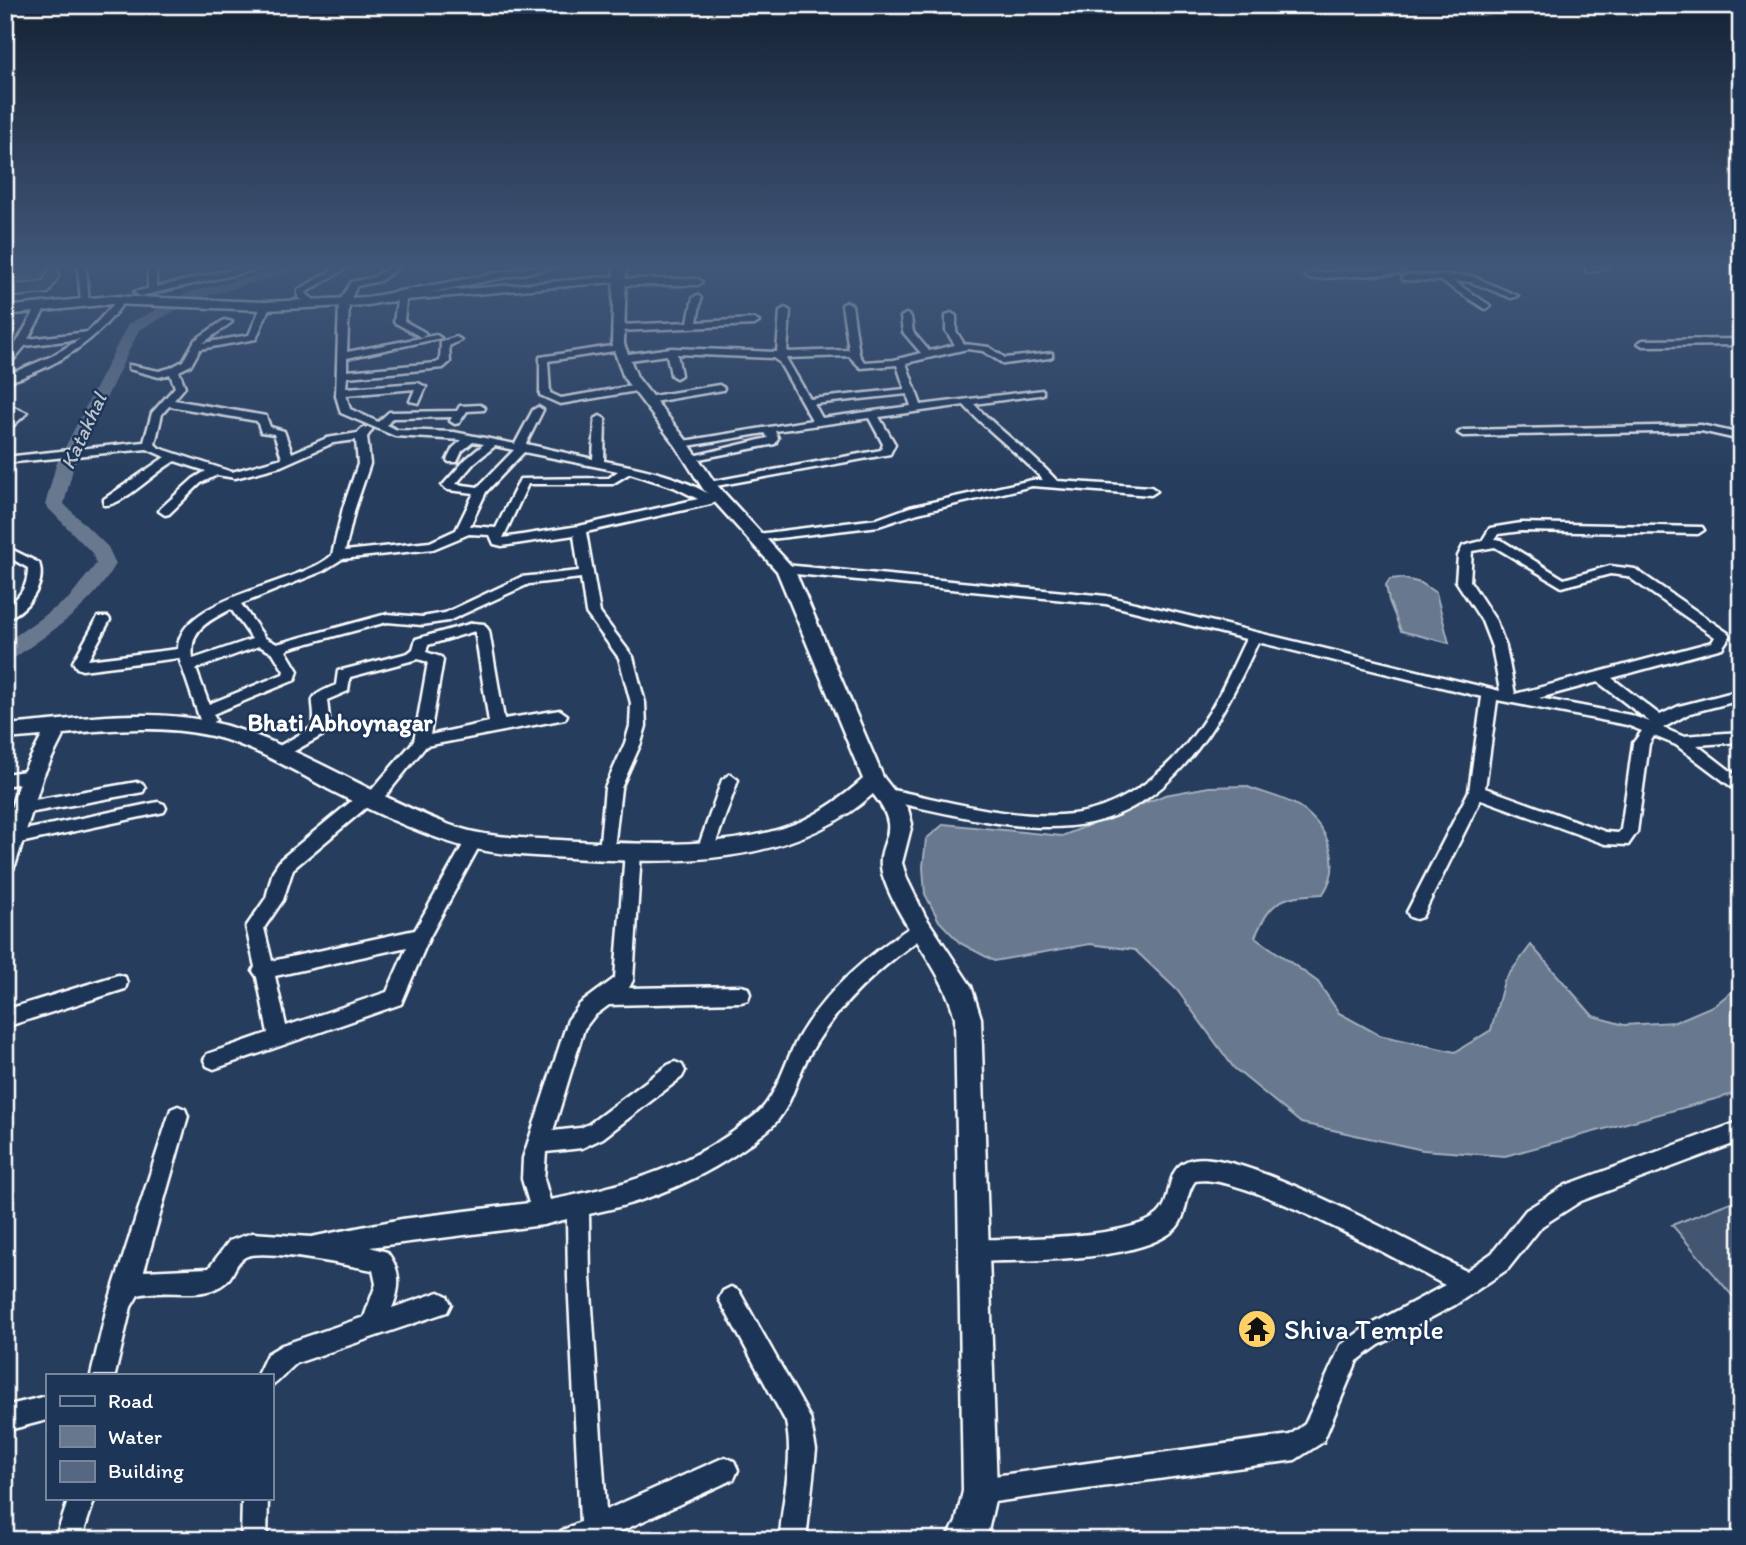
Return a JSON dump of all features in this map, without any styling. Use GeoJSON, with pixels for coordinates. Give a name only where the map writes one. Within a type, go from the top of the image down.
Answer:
{"type":"FeatureCollection","features":[{"type":"Feature","properties":{"kind":"street"},"geometry":{"type":"LineString","coordinates":[[5,361],[18,353],[24,339]]}},
{"type":"Feature","properties":{"kind":"street"},"geometry":{"type":"LineString","coordinates":[[23,343],[57,339]]}},
{"type":"Feature","properties":{"kind":"street"},"geometry":{"type":"LineString","coordinates":[[5,380],[62,355],[87,339]]}},
{"type":"Feature","properties":{"kind":"street"},"geometry":{"type":"LineString","coordinates":[[133,367],[159,374],[174,370],[187,363],[202,339]]}},
{"type":"Feature","properties":{"kind":"street"},"geometry":{"type":"LineString","coordinates":[[197,348],[242,339]]}},
{"type":"Feature","properties":{"kind":"street"},"geometry":{"type":"LineString","coordinates":[[344,339],[341,392],[345,411],[377,426],[395,433],[446,434],[471,438],[628,469],[712,495]]}},
{"type":"Feature","properties":{"kind":"street"},"geometry":{"type":"LineString","coordinates":[[344,356],[430,339]]}},
{"type":"Feature","properties":{"kind":"street"},"geometry":{"type":"LineString","coordinates":[[620,339],[642,394],[687,452],[712,495],[758,538],[785,569],[880,788],[897,809],[901,824],[891,863],[895,879],[921,929],[962,994],[968,1018],[971,1251],[979,1491],[972,1530],[964,1540]]}},
{"type":"Feature","properties":{"kind":"street"},"geometry":{"type":"LineString","coordinates":[[639,339],[543,359],[545,396],[560,401],[719,388]]}},
{"type":"Feature","properties":{"kind":"street"},"geometry":{"type":"LineString","coordinates":[[781,339],[779,355],[819,423]]}},
{"type":"Feature","properties":{"kind":"street"},"geometry":{"type":"LineString","coordinates":[[852,339],[854,354],[861,365],[919,359],[926,353],[962,349],[986,349],[1004,362],[1049,355]]}},
{"type":"Feature","properties":{"kind":"street"},"geometry":{"type":"LineString","coordinates":[[914,339],[926,353]]}},
{"type":"Feature","properties":{"kind":"street"},"geometry":{"type":"LineString","coordinates":[[956,339],[962,349]]}},
{"type":"Feature","properties":{"kind":"street"},"geometry":{"type":"LineString","coordinates":[[343,374],[439,366],[444,362],[444,344],[456,340]]}},
{"type":"Feature","properties":{"kind":"street"},"geometry":{"type":"LineString","coordinates":[[1643,343],[1741,342]]}},
{"type":"Feature","properties":{"kind":"street"},"geometry":{"type":"LineString","coordinates":[[620,345],[671,351],[779,355],[854,354]]}},
{"type":"Feature","properties":{"kind":"street"},"geometry":{"type":"LineString","coordinates":[[671,351],[676,375]]}},
{"type":"Feature","properties":{"kind":"street"},"geometry":{"type":"LineString","coordinates":[[898,361],[902,363],[918,410]]}},
{"type":"Feature","properties":{"kind":"street"},"geometry":{"type":"LineString","coordinates":[[149,444],[157,412],[180,387],[174,370]]}},
{"type":"Feature","properties":{"kind":"street"},"geometry":{"type":"LineString","coordinates":[[341,392],[418,386],[421,387],[415,401]]}},
{"type":"Feature","properties":{"kind":"street"},"geometry":{"type":"LineString","coordinates":[[807,402],[911,391]]}},
{"type":"Feature","properties":{"kind":"street"},"geometry":{"type":"LineString","coordinates":[[687,452],[769,429],[1039,392]]}},
{"type":"Feature","properties":{"kind":"street"},"geometry":{"type":"LineString","coordinates":[[165,402],[217,410],[245,419],[262,418],[265,430],[279,431],[288,460]]}},
{"type":"Feature","properties":{"kind":"street"},"geometry":{"type":"LineString","coordinates":[[967,402],[983,420],[1030,458],[1052,483]]}},
{"type":"Feature","properties":{"kind":"street"},"geometry":{"type":"LineString","coordinates":[[5,405],[22,413],[5,430]]}},
{"type":"Feature","properties":{"kind":"street"},"geometry":{"type":"LineString","coordinates":[[446,434],[464,408],[480,408]]}},
{"type":"Feature","properties":{"kind":"street"},"geometry":{"type":"LineString","coordinates":[[461,532],[481,491],[521,447],[538,410]]}},
{"type":"Feature","properties":{"kind":"street"},"geometry":{"type":"LineString","coordinates":[[5,460],[149,444],[231,475],[288,460],[331,440],[361,436],[389,415],[459,414]]}},
{"type":"Feature","properties":{"kind":"street"},"geometry":{"type":"LineString","coordinates":[[873,415],[889,444],[886,452],[579,530],[507,541],[498,541],[497,533],[490,530],[461,532],[433,545],[338,556],[324,568],[234,604],[195,625],[188,633],[187,659],[208,720],[369,799],[446,833],[474,841],[607,852],[706,848],[754,842],[820,822],[880,788],[1039,820],[1073,820],[1098,816],[1120,805],[1167,772],[1204,732],[1254,636]]}},
{"type":"Feature","properties":{"kind":"street"},"geometry":{"type":"LineString","coordinates":[[598,463],[600,419]]}},
{"type":"Feature","properties":{"kind":"street"},"geometry":{"type":"LineString","coordinates":[[1463,433],[1701,428],[1741,438]]}},
{"type":"Feature","properties":{"kind":"street"},"geometry":{"type":"LineString","coordinates":[[687,452],[771,442],[773,438],[769,429]]}},
{"type":"Feature","properties":{"kind":"street"},"geometry":{"type":"LineString","coordinates":[[338,556],[349,508],[364,464],[361,436]]}},
{"type":"Feature","properties":{"kind":"street"},"geometry":{"type":"LineString","coordinates":[[453,460],[457,450],[471,438]]}},
{"type":"Feature","properties":{"kind":"street"},"geometry":{"type":"LineString","coordinates":[[481,491],[448,486],[470,461],[493,442]]}},
{"type":"Feature","properties":{"kind":"street"},"geometry":{"type":"LineString","coordinates":[[108,502],[129,490],[152,467],[176,456]]}},
{"type":"Feature","properties":{"kind":"street"},"geometry":{"type":"LineString","coordinates":[[497,538],[524,481],[612,481],[628,469]]}},
{"type":"Feature","properties":{"kind":"street"},"geometry":{"type":"LineString","coordinates":[[165,511],[197,481],[216,471]]}},
{"type":"Feature","properties":{"kind":"street"},"geometry":{"type":"LineString","coordinates":[[758,538],[879,522],[914,510],[1022,484],[1052,483],[1151,491]]}},
{"type":"Feature","properties":{"kind":"street"},"geometry":{"type":"LineString","coordinates":[[1487,542],[1494,531],[1521,527],[1698,530]]}},
{"type":"Feature","properties":{"kind":"street"},"geometry":{"type":"LineString","coordinates":[[579,530],[593,613],[626,657],[638,703],[635,735],[613,788],[607,852]]}},
{"type":"Feature","properties":{"kind":"street"},"geometry":{"type":"LineString","coordinates":[[1487,542],[1506,547],[1542,574],[1562,583],[1609,570],[1630,572],[1723,636],[1717,645],[1513,699],[1489,621],[1463,581],[1464,556],[1467,549],[1487,542]]}},
{"type":"Feature","properties":{"kind":"street"},"geometry":{"type":"LineString","coordinates":[[5,550],[34,566],[36,581],[28,596],[5,615]]}},
{"type":"Feature","properties":{"kind":"street"},"geometry":{"type":"LineString","coordinates":[[785,569],[1072,595],[1490,694],[1656,724]]}},
{"type":"Feature","properties":{"kind":"street"},"geometry":{"type":"LineString","coordinates":[[278,650],[285,645],[387,618],[422,621],[448,617],[526,580],[585,574]]}},
{"type":"Feature","properties":{"kind":"street"},"geometry":{"type":"LineString","coordinates":[[5,732],[208,720],[290,677],[291,671],[278,650],[260,641],[234,604]]}},
{"type":"Feature","properties":{"kind":"street"},"geometry":{"type":"LineString","coordinates":[[103,620],[79,662],[82,665],[187,659],[260,641]]}},
{"type":"Feature","properties":{"kind":"street"},"geometry":{"type":"LineString","coordinates":[[418,654],[421,642],[479,627],[497,724]]}},
{"type":"Feature","properties":{"kind":"street"},"geometry":{"type":"LineString","coordinates":[[277,754],[320,730],[323,718],[319,698],[343,688],[343,674],[418,654],[436,660],[421,742],[369,799],[282,871],[274,901],[255,927],[262,971],[279,1037]]}},
{"type":"Feature","properties":{"kind":"street"},"geometry":{"type":"LineString","coordinates":[[1601,677],[1656,724],[1741,788]]}},
{"type":"Feature","properties":{"kind":"street"},"geometry":{"type":"LineString","coordinates":[[1416,912],[1477,791],[1490,694]]}},
{"type":"Feature","properties":{"kind":"street"},"geometry":{"type":"LineString","coordinates":[[1477,791],[1592,834],[1622,840],[1629,832],[1641,743],[1656,724],[1686,710],[1741,695]]}},
{"type":"Feature","properties":{"kind":"street"},"geometry":{"type":"LineString","coordinates":[[421,742],[497,724],[560,715]]}},
{"type":"Feature","properties":{"kind":"street"},"geometry":{"type":"LineString","coordinates":[[5,863],[15,838],[32,776],[56,729]]}},
{"type":"Feature","properties":{"kind":"street"},"geometry":{"type":"LineString","coordinates":[[1681,741],[1741,737]]}},
{"type":"Feature","properties":{"kind":"street"},"geometry":{"type":"LineString","coordinates":[[5,780],[32,776]]}},
{"type":"Feature","properties":{"kind":"street"},"geometry":{"type":"LineString","coordinates":[[706,848],[730,780]]}},
{"type":"Feature","properties":{"kind":"street"},"geometry":{"type":"LineString","coordinates":[[23,808],[137,788]]}},
{"type":"Feature","properties":{"kind":"street"},"geometry":{"type":"LineString","coordinates":[[15,838],[158,808]]}},
{"type":"Feature","properties":{"kind":"street"},"geometry":{"type":"LineString","coordinates":[[214,1060],[384,1004],[394,998],[421,936],[474,841]]}},
{"type":"Feature","properties":{"kind":"street"},"geometry":{"type":"LineString","coordinates":[[543,1214],[533,1179],[537,1143],[575,1026],[584,1009],[617,991],[624,980],[633,852]]}},
{"type":"Feature","properties":{"kind":"street"},"geometry":{"type":"LineString","coordinates":[[308,1249],[400,1231],[578,1208],[685,1174],[765,1120],[774,1110],[796,1059],[819,1024],[869,969],[921,929]]}},
{"type":"Feature","properties":{"kind":"street"},"geometry":{"type":"LineString","coordinates":[[262,971],[421,936]]}},
{"type":"Feature","properties":{"kind":"street"},"geometry":{"type":"LineString","coordinates":[[5,1019],[118,983]]}},
{"type":"Feature","properties":{"kind":"street"},"geometry":{"type":"LineString","coordinates":[[603,997],[741,994]]}},
{"type":"Feature","properties":{"kind":"street"},"geometry":{"type":"LineString","coordinates":[[537,1143],[582,1138],[596,1131],[675,1071]]}},
{"type":"Feature","properties":{"kind":"street"},"geometry":{"type":"LineString","coordinates":[[103,1374],[119,1307],[178,1116]]}},
{"type":"Feature","properties":{"kind":"street"},"geometry":{"type":"LineString","coordinates":[[979,1491],[1295,1447],[1314,1433],[1349,1353],[1371,1337],[1468,1284],[1500,1261],[1534,1218],[1555,1203],[1574,1193],[1741,1131]]}},
{"type":"Feature","properties":{"kind":"street"},"geometry":{"type":"LineString","coordinates":[[971,1251],[1099,1242],[1151,1232],[1168,1220],[1182,1178],[1193,1169],[1205,1167],[1270,1187],[1468,1284]]}},
{"type":"Feature","properties":{"kind":"street"},"geometry":{"type":"LineString","coordinates":[[578,1208],[582,1535],[725,1470]]}},
{"type":"Feature","properties":{"kind":"street"},"geometry":{"type":"LineString","coordinates":[[127,1288],[151,1279],[212,1278],[222,1273],[234,1251],[244,1244],[308,1249],[379,1260],[388,1268],[388,1290],[372,1326]]}},
{"type":"Feature","properties":{"kind":"street"},"geometry":{"type":"LineString","coordinates":[[731,1298],[798,1418],[804,1436],[805,1464],[793,1540]]}},
{"type":"Feature","properties":{"kind":"street"},"geometry":{"type":"LineString","coordinates":[[270,1374],[276,1363],[290,1353],[439,1304]]}},
{"type":"Feature","properties":{"kind":"street"},"geometry":{"type":"LineString","coordinates":[[5,1419],[46,1408]]}},
{"type":"Feature","properties":{"kind":"street"},"geometry":{"type":"LineString","coordinates":[[68,1540],[81,1500]]}},
{"type":"Feature","properties":{"kind":"street"},"geometry":{"type":"LineString","coordinates":[[254,1540],[255,1500]]}},
{"type":"Feature","properties":{"kind":"shaded area"},"geometry":{"type":"Polygon","coordinates":[[[1741,1198],[1741,1306],[1672,1225],[1741,1198]]]}},
{"type":"Feature","properties":{"kind":"water"},"geometry":{"type":"Polygon","coordinates":[[[1401,578],[1421,583],[1436,593],[1449,643],[1401,631],[1389,601],[1386,585],[1390,579],[1401,578]]]}},
{"type":"Feature","properties":{"kind":"water"},"geometry":{"type":"Polygon","coordinates":[[[1245,786],[1295,804],[1311,816],[1326,837],[1332,871],[1323,894],[1298,896],[1280,902],[1267,914],[1255,937],[1318,982],[1339,1013],[1379,1035],[1455,1052],[1491,1030],[1504,981],[1531,945],[1593,1016],[1624,1025],[1675,1022],[1715,1005],[1741,984],[1741,1092],[1505,1156],[1423,1150],[1301,1123],[1234,1068],[1177,990],[1135,950],[1090,944],[994,961],[960,943],[939,921],[925,894],[923,867],[926,839],[944,824],[1062,836],[1165,795],[1209,787],[1245,786]]]}},
{"type":"Feature","properties":{"kind":"waterway","name":"Katakhal"},"geometry":{"type":"LineString","coordinates":[[5,654],[75,603],[98,578],[106,564],[101,551],[54,505],[65,465],[127,339]]}},
{"type":"Feature","properties":{"kind":"place","name":"Shiva Temple"},"geometry":{"type":"Point","coordinates":[1257,1329]}},
{"type":"Feature","properties":{"kind":"district","name":"Bhati Abhoynagar"},"geometry":{"type":"Point","coordinates":[340,722]}}]}
